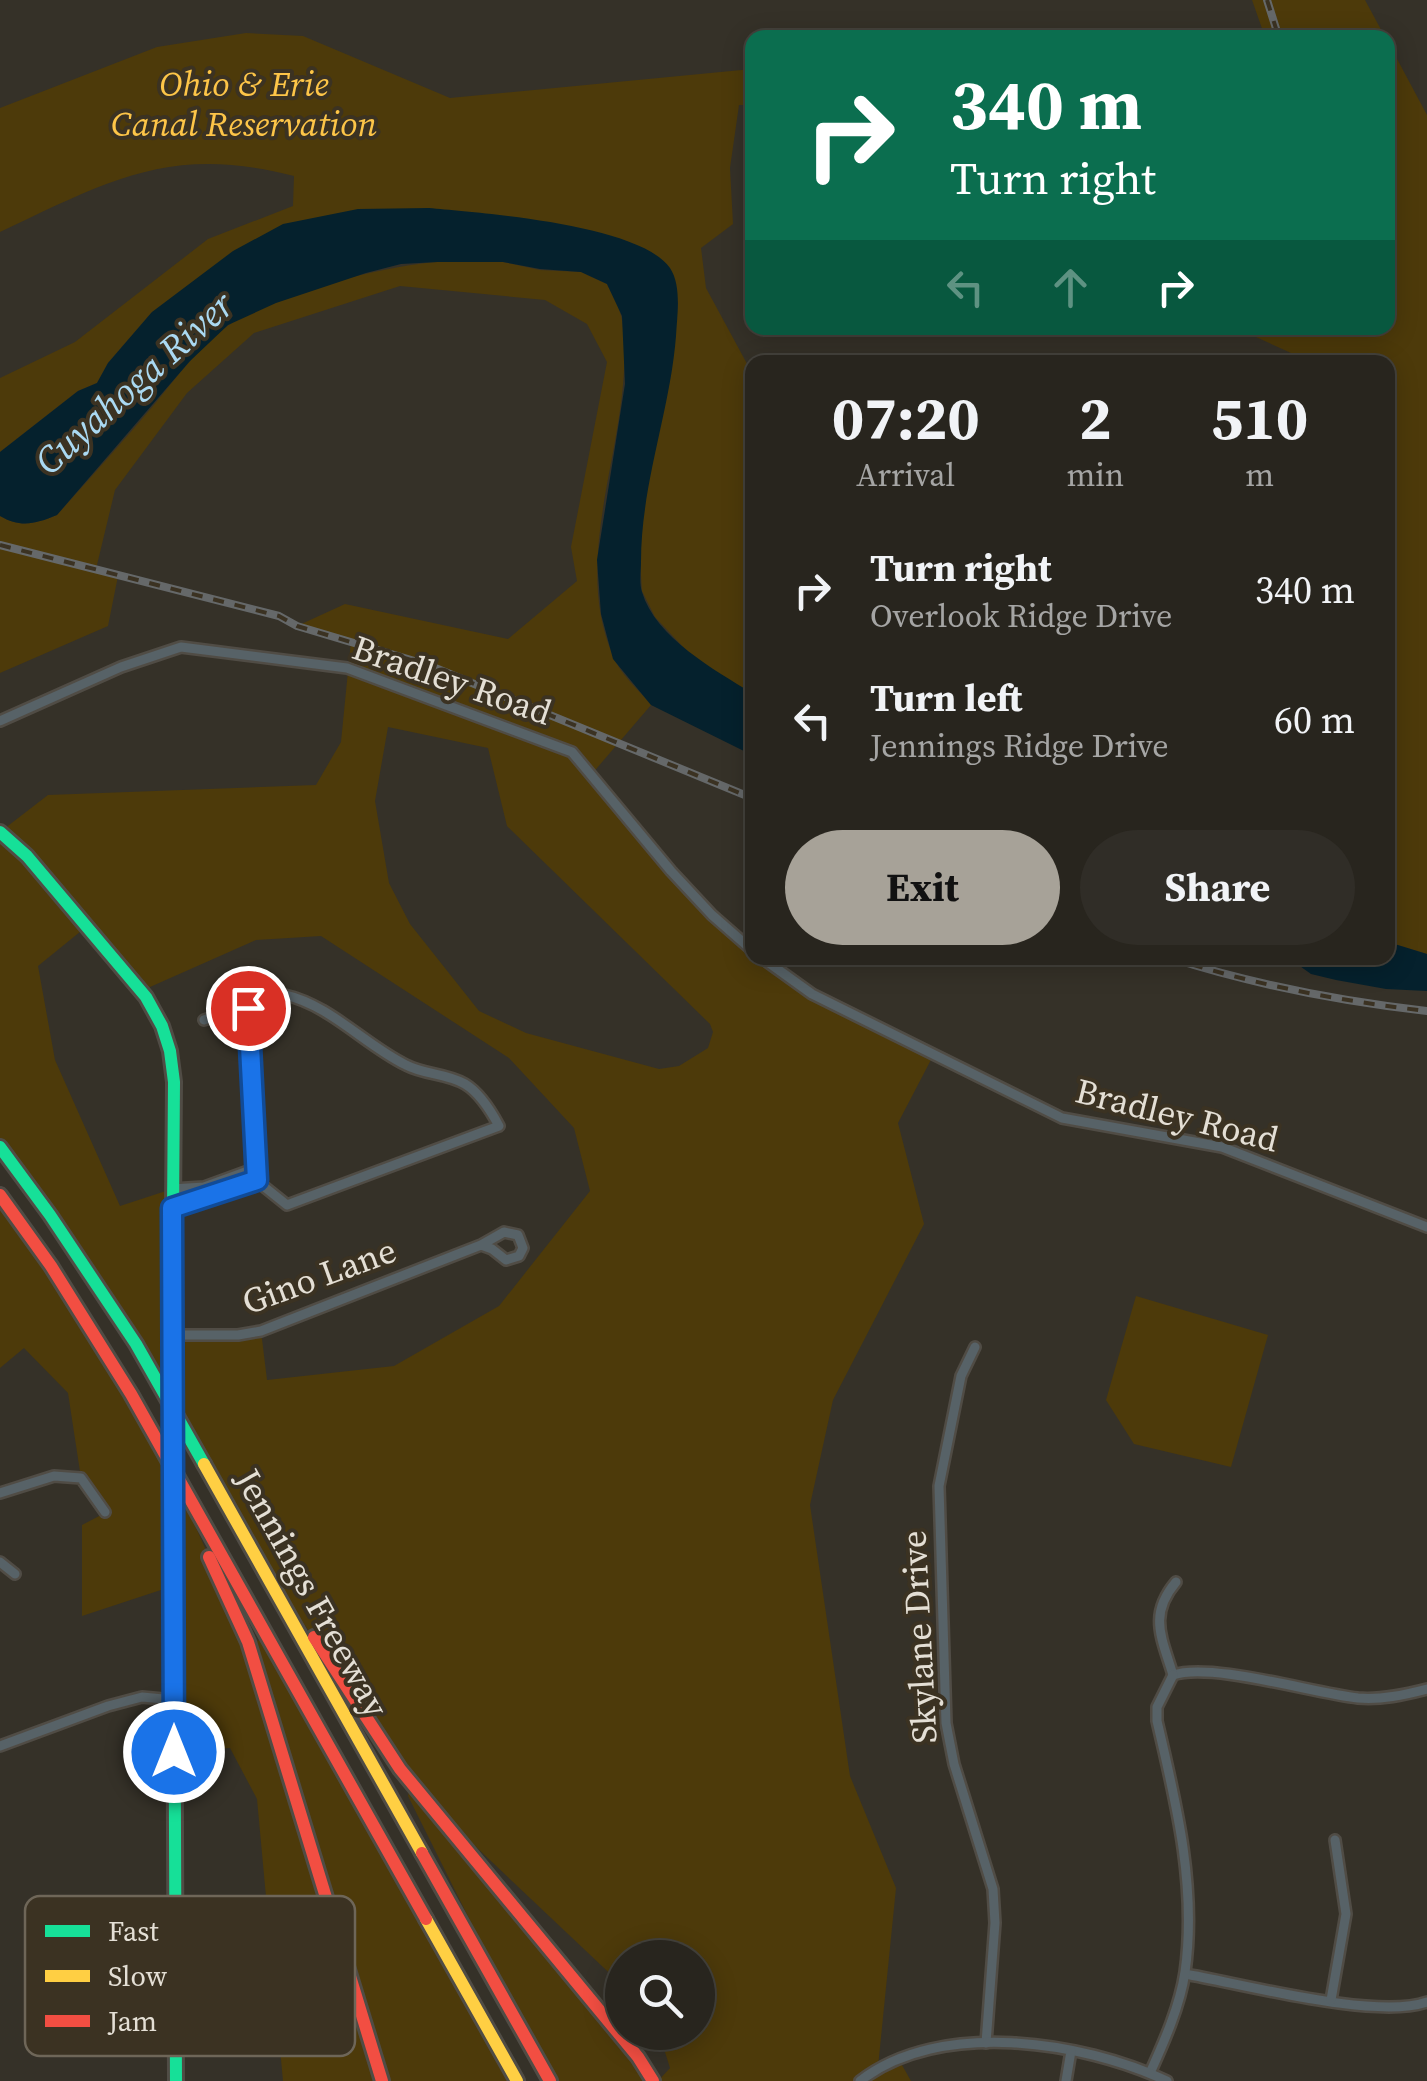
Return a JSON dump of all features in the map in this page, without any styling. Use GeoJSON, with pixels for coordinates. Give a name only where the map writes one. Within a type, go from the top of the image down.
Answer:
{"type":"FeatureCollection","features":[{"type":"Feature","properties":{"kind":"main road"},"geometry":{"type":"LineString","coordinates":[[0,832],[27,856],[146,997],[170,1051],[174,1082],[175,1896]]}},
{"type":"Feature","properties":{"kind":"main road","name":"Jennings Freeway"},"geometry":{"type":"LineString","coordinates":[[0,1147],[50,1214],[136,1344],[550,2081]]}},
{"type":"Feature","properties":{"kind":"main road","name":"Jennings Freeway"},"geometry":{"type":"LineString","coordinates":[[0,1195],[90,1324],[517,2081]]}},
{"type":"Feature","properties":{"kind":"main road"},"geometry":{"type":"LineString","coordinates":[[164,1456],[248,1642],[326,1896]]}},
{"type":"Feature","properties":{"kind":"main road"},"geometry":{"type":"LineString","coordinates":[[272,1580],[330,1660],[400,1769],[638,2057],[653,2081]]}},
{"type":"Feature","properties":{"kind":"main road"},"geometry":{"type":"LineString","coordinates":[[355,1993],[382,2081]]}},
{"type":"Feature","properties":{"kind":"main road"},"geometry":{"type":"LineString","coordinates":[[176,2056],[176,2081]]}},
{"type":"Feature","properties":{"kind":"street","name":"Bradley Road"},"geometry":{"type":"LineString","coordinates":[[0,721],[120,667],[181,647],[348,668],[572,752],[671,872],[745,944]]}},
{"type":"Feature","properties":{"kind":"street","name":"Bradley Road"},"geometry":{"type":"LineString","coordinates":[[772,965],[812,994],[1062,1118],[1222,1147],[1427,1227]]}},
{"type":"Feature","properties":{"kind":"street"},"geometry":{"type":"LineString","coordinates":[[204,1020],[248,1008],[259,998],[282,994],[318,1008],[401,1063],[469,1086],[491,1110],[499,1126],[287,1205],[257,1180],[248,1008]]}},
{"type":"Feature","properties":{"kind":"street"},"geometry":{"type":"LineString","coordinates":[[172,1190],[204,1187],[256,1168]]}},
{"type":"Feature","properties":{"kind":"street"},"geometry":{"type":"LineString","coordinates":[[172,1208],[257,1180]]}},
{"type":"Feature","properties":{"kind":"street","name":"Gino Lane"},"geometry":{"type":"LineString","coordinates":[[172,1340],[261,1331],[481,1245]]}},
{"type":"Feature","properties":{"kind":"street","name":"Skylane Drive"},"geometry":{"type":"LineString","coordinates":[[975,1347],[960,1376],[938,1486],[946,1723],[954,1764],[993,1889],[996,1924],[986,2043]]}},
{"type":"Feature","properties":{"kind":"street"},"geometry":{"type":"LineString","coordinates":[[0,1493],[54,1476],[82,1478],[105,1512]]}},
{"type":"Feature","properties":{"kind":"street"},"geometry":{"type":"LineString","coordinates":[[0,1562],[15,1574]]}},
{"type":"Feature","properties":{"kind":"street"},"geometry":{"type":"LineString","coordinates":[[1150,2073],[1185,1974],[1188,1910],[1184,1848],[1156,1721],[1157,1708],[1173,1675],[1158,1621],[1160,1605],[1176,1582]]}},
{"type":"Feature","properties":{"kind":"street"},"geometry":{"type":"LineString","coordinates":[[1173,1675],[1186,1670],[1200,1671],[1358,1698],[1427,1690]]}},
{"type":"Feature","properties":{"kind":"street"},"geometry":{"type":"LineString","coordinates":[[0,1746],[108,1706],[142,1698],[174,1700]]}},
{"type":"Feature","properties":{"kind":"street"},"geometry":{"type":"LineString","coordinates":[[1331,2000],[1346,1914],[1335,1840]]}},
{"type":"Feature","properties":{"kind":"street"},"geometry":{"type":"LineString","coordinates":[[1185,1974],[1395,2009],[1427,2002]]}},
{"type":"Feature","properties":{"kind":"street"},"geometry":{"type":"LineString","coordinates":[[860,2081],[898,2058],[986,2043],[1071,2051],[1167,2081]]}},
{"type":"Feature","properties":{"kind":"street"},"geometry":{"type":"LineString","coordinates":[[1066,2081],[1071,2051]]}},
{"type":"Feature","properties":{"kind":"green space"},"geometry":{"type":"Polygon","coordinates":[[[1252,0],[1365,0],[1381,30],[1263,30],[1252,0]]]}},
{"type":"Feature","properties":{"kind":"green space","name":"Ohio & Erie Canal Reservation"},"geometry":{"type":"Polygon","coordinates":[[[246,33],[303,36],[450,98],[745,70],[745,105],[739,105],[730,168],[733,224],[701,248],[706,288],[745,360],[745,700],[714,680],[655,617],[642,591],[637,514],[650,474],[671,375],[678,303],[538,228],[152,312],[108,363],[97,383],[78,391],[0,452],[0,378],[75,342],[208,239],[293,206],[294,176],[250,167],[175,166],[108,183],[0,232],[0,108],[157,47],[246,33]]]}},
{"type":"Feature","properties":{"kind":"green space"},"geometry":{"type":"Polygon","coordinates":[[[1395,55],[1427,115],[1427,954],[1395,944],[1395,355],[1296,355],[1251,335],[1395,335],[1395,55]]]}},
{"type":"Feature","properties":{"kind":"green space"},"geometry":{"type":"Polygon","coordinates":[[[437,262],[503,262],[540,270],[581,272],[607,284],[622,320],[624,362],[600,531],[597,574],[601,615],[616,663],[651,705],[591,775],[641,837],[745,943],[745,965],[772,965],[812,994],[934,1054],[898,1123],[924,1224],[833,1400],[810,1505],[850,1776],[896,1888],[878,2067],[898,2058],[911,2081],[658,2081],[670,2068],[664,2050],[715,2050],[715,1940],[605,1940],[605,1969],[418,1792],[272,1580],[136,1344],[0,1147],[0,832],[48,795],[316,785],[341,742],[351,641],[297,626],[345,604],[508,639],[577,581],[571,547],[607,362],[587,324],[545,300],[400,286],[254,333],[187,393],[115,490],[96,569],[118,576],[108,626],[0,673],[0,516],[28,523],[57,515],[215,336],[270,303],[328,284],[437,262]],[[388,727],[375,801],[389,883],[410,924],[479,1011],[526,1033],[659,1069],[679,1066],[708,1048],[713,1032],[710,1024],[507,826],[488,748],[388,727]],[[86,927],[38,966],[55,1060],[120,1206],[172,1189],[172,1334],[261,1331],[267,1380],[394,1366],[499,1306],[590,1191],[574,1128],[509,1058],[321,936],[256,940],[141,991],[86,927]]]}},
{"type":"Feature","properties":{"kind":"green space"},"geometry":{"type":"Polygon","coordinates":[[[0,1195],[164,1456],[247,1642],[269,1639],[517,2081],[283,2081],[281,2056],[355,2056],[355,1896],[266,1896],[257,1799],[230,1748],[174,1752],[173,1586],[82,1616],[82,1525],[105,1513],[81,1478],[68,1393],[24,1348],[0,1368],[0,1195]]]}},
{"type":"Feature","properties":{"kind":"green space"},"geometry":{"type":"Polygon","coordinates":[[[1136,1296],[1268,1335],[1231,1467],[1134,1444],[1106,1400],[1136,1296]]]}},
{"type":"Feature","properties":{"kind":"green space"},"geometry":{"type":"Polygon","coordinates":[[[409,1791],[605,2026],[605,2050],[625,2050],[644,2081],[550,2081],[408,1796],[409,1791]]]}},
{"type":"Feature","properties":{"kind":"water","name":"Cuyahoga River"},"geometry":{"type":"Polygon","coordinates":[[[429,208],[557,223],[627,241],[653,253],[670,268],[677,292],[676,336],[646,504],[641,588],[649,608],[673,638],[745,689],[745,752],[651,705],[613,659],[601,614],[597,560],[625,384],[622,316],[607,284],[581,272],[503,262],[401,264],[276,303],[228,325],[190,361],[57,515],[28,523],[0,516],[0,452],[78,391],[97,383],[108,363],[152,312],[233,251],[283,224],[358,209],[429,208]]]}},
{"type":"Feature","properties":{"kind":"water"},"geometry":{"type":"Polygon","coordinates":[[[1395,944],[1427,954],[1427,991],[1386,989],[1311,974],[1298,965],[1395,965],[1395,944]]]}},
{"type":"Feature","properties":{"kind":"railway"},"geometry":{"type":"LineString","coordinates":[[1267,0],[1276,30]]}},
{"type":"Feature","properties":{"kind":"railway"},"geometry":{"type":"LineString","coordinates":[[0,545],[279,616],[297,626],[428,665],[745,795]]}},
{"type":"Feature","properties":{"kind":"railway"},"geometry":{"type":"LineString","coordinates":[[1196,965],[1298,991],[1427,1011]]}},
{"type":"Feature","properties":{"kind":"traffic: fast"},"geometry":{"type":"LineString","coordinates":[[0,832],[27,856],[146,997],[162,1026],[174,1082],[172,1345]]}},
{"type":"Feature","properties":{"kind":"traffic: fast"},"geometry":{"type":"LineString","coordinates":[[0,1147],[136,1344],[204,1464]]}},
{"type":"Feature","properties":{"kind":"traffic: fast"},"geometry":{"type":"LineString","coordinates":[[172,1345],[174,1585]]}},
{"type":"Feature","properties":{"kind":"traffic: fast"},"geometry":{"type":"LineString","coordinates":[[174,1585],[175,1896]]}},
{"type":"Feature","properties":{"kind":"traffic: fast"},"geometry":{"type":"LineString","coordinates":[[176,2056],[176,2081]]}},
{"type":"Feature","properties":{"kind":"traffic: slow"},"geometry":{"type":"LineString","coordinates":[[204,1464],[422,1853]]}},
{"type":"Feature","properties":{"kind":"traffic: slow"},"geometry":{"type":"LineString","coordinates":[[426,1919],[517,2081]]}},
{"type":"Feature","properties":{"kind":"traffic: jam"},"geometry":{"type":"LineString","coordinates":[[0,1195],[51,1266],[131,1394],[426,1919]]}},
{"type":"Feature","properties":{"kind":"traffic: jam"},"geometry":{"type":"LineString","coordinates":[[209,1557],[248,1642],[326,1896]]}},
{"type":"Feature","properties":{"kind":"traffic: jam"},"geometry":{"type":"LineString","coordinates":[[314,1637],[400,1769],[638,2057],[653,2081]]}},
{"type":"Feature","properties":{"kind":"traffic: jam"},"geometry":{"type":"LineString","coordinates":[[422,1853],[550,2081]]}},
{"type":"Feature","properties":{"kind":"traffic: jam"},"geometry":{"type":"LineString","coordinates":[[355,1993],[382,2081]]}},
{"type":"Feature","properties":{"kind":"route"},"geometry":{"type":"LineString","coordinates":[[174,1752],[172,1208],[257,1180],[248,1008]]}}]}
